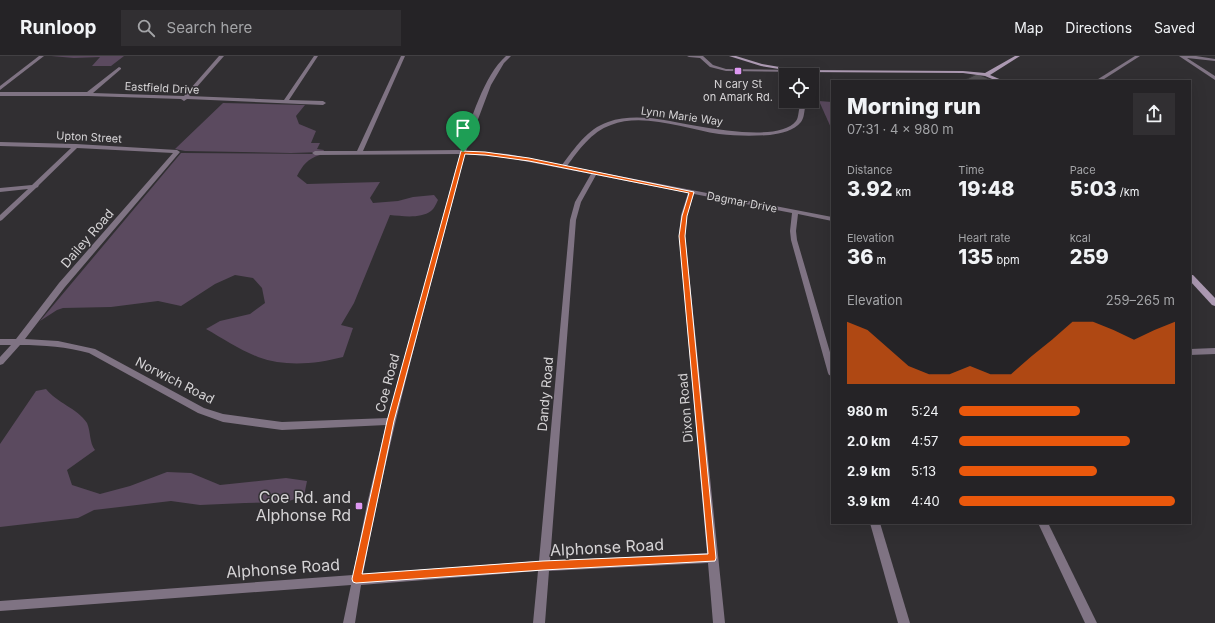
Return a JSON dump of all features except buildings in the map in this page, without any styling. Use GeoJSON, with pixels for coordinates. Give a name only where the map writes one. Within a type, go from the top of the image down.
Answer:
{"type":"FeatureCollection","features":[{"type":"Feature","properties":{"kind":"street"},"geometry":{"type":"LineString","coordinates":[[0,88],[42,56]]}},
{"type":"Feature","properties":{"kind":"street"},"geometry":{"type":"LineString","coordinates":[[184,99],[222,56]]}},
{"type":"Feature","properties":{"kind":"street"},"geometry":{"type":"LineString","coordinates":[[285,102],[316,56]]}},
{"type":"Feature","properties":{"kind":"street"},"geometry":{"type":"LineString","coordinates":[[359,153],[403,56]]}},
{"type":"Feature","properties":{"kind":"street","name":"Coe Road"},"geometry":{"type":"LineString","coordinates":[[349,623],[356,579],[391,421],[463,152],[494,73],[499,64],[509,56]]}},
{"type":"Feature","properties":{"kind":"street"},"geometry":{"type":"LineString","coordinates":[[690,56],[701,56],[708,65],[726,70],[779,71]]}},
{"type":"Feature","properties":{"kind":"street"},"geometry":{"type":"LineString","coordinates":[[732,56],[761,65],[779,68]]}},
{"type":"Feature","properties":{"kind":"street"},"geometry":{"type":"LineString","coordinates":[[986,75],[1018,56]]}},
{"type":"Feature","properties":{"kind":"street"},"geometry":{"type":"LineString","coordinates":[[1100,80],[1138,56]]}},
{"type":"Feature","properties":{"kind":"street"},"geometry":{"type":"LineString","coordinates":[[1180,56],[1215,78]]}},
{"type":"Feature","properties":{"kind":"street"},"geometry":{"type":"LineString","coordinates":[[1186,56],[1215,60]]}},
{"type":"Feature","properties":{"kind":"street"},"geometry":{"type":"LineString","coordinates":[[88,94],[119,68]]}},
{"type":"Feature","properties":{"kind":"street"},"geometry":{"type":"LineString","coordinates":[[819,71],[963,72],[986,75],[998,80]]}},
{"type":"Feature","properties":{"kind":"street","name":"Eastfield Drive"},"geometry":{"type":"LineString","coordinates":[[0,94],[88,94],[323,104]]}},
{"type":"Feature","properties":{"kind":"street","name":"Lynn Marie Way"},"geometry":{"type":"LineString","coordinates":[[564,166],[590,133],[600,127],[617,121],[655,121],[731,133],[766,133],[789,128],[798,122],[801,117],[802,108]]}},
{"type":"Feature","properties":{"kind":"street","name":"Upton Street"},"geometry":{"type":"LineString","coordinates":[[0,144],[76,146],[177,152]]}},
{"type":"Feature","properties":{"kind":"street"},"geometry":{"type":"LineString","coordinates":[[0,219],[76,146]]}},
{"type":"Feature","properties":{"kind":"street","name":"Dailey Road"},"geometry":{"type":"LineString","coordinates":[[0,362],[18,342],[62,285],[177,152]]}},
{"type":"Feature","properties":{"kind":"street"},"geometry":{"type":"LineString","coordinates":[[316,153],[463,152]]}},
{"type":"Feature","properties":{"kind":"street","name":"Dagmar Drive"},"geometry":{"type":"LineString","coordinates":[[463,152],[508,156],[564,166],[831,219]]}},
{"type":"Feature","properties":{"kind":"street","name":"Dandy Road"},"geometry":{"type":"LineString","coordinates":[[539,623],[573,220],[578,202],[595,172]]}},
{"type":"Feature","properties":{"kind":"street"},"geometry":{"type":"LineString","coordinates":[[0,190],[36,186]]}},
{"type":"Feature","properties":{"kind":"street","name":"Dixon Road"},"geometry":{"type":"LineString","coordinates":[[692,192],[684,216],[682,236],[719,623]]}},
{"type":"Feature","properties":{"kind":"street"},"geometry":{"type":"LineString","coordinates":[[795,212],[793,231],[794,240],[831,370]]}},
{"type":"Feature","properties":{"kind":"street"},"geometry":{"type":"LineString","coordinates":[[1191,278],[1215,304]]}},
{"type":"Feature","properties":{"kind":"street","name":"Norwich Road"},"geometry":{"type":"LineString","coordinates":[[0,342],[57,342],[92,351],[201,411],[223,418],[282,426],[391,421]]}},
{"type":"Feature","properties":{"kind":"street"},"geometry":{"type":"LineString","coordinates":[[1191,352],[1215,351]]}},
{"type":"Feature","properties":{"kind":"street"},"geometry":{"type":"LineString","coordinates":[[875,524],[904,623]]}},
{"type":"Feature","properties":{"kind":"street"},"geometry":{"type":"LineString","coordinates":[[1043,524],[1091,623]]}},
{"type":"Feature","properties":{"kind":"street","name":"Alphonse Road"},"geometry":{"type":"LineString","coordinates":[[0,606],[543,566],[712,558]]}},
{"type":"Feature","properties":{"kind":"shaded area"},"geometry":{"type":"Polygon","coordinates":[[[51,56],[124,56],[111,66],[92,66],[100,57],[74,58],[51,56]]]}},
{"type":"Feature","properties":{"kind":"shaded area"},"geometry":{"type":"Polygon","coordinates":[[[819,101],[831,102],[831,128],[819,101]]]}},
{"type":"Feature","properties":{"kind":"shaded area"},"geometry":{"type":"Polygon","coordinates":[[[223,103],[305,105],[296,116],[299,124],[316,131],[311,143],[320,143],[317,149],[324,150],[323,152],[291,153],[185,151],[175,149],[223,103]]]}},
{"type":"Feature","properties":{"kind":"shaded area"},"geometry":{"type":"Polygon","coordinates":[[[181,153],[320,154],[306,163],[297,176],[307,184],[380,182],[370,198],[373,203],[398,201],[413,197],[434,195],[438,200],[432,210],[427,214],[411,216],[390,215],[354,303],[341,325],[353,328],[343,357],[311,363],[290,363],[268,360],[258,357],[231,344],[206,329],[220,321],[250,314],[265,303],[262,288],[253,278],[235,275],[215,284],[181,306],[158,301],[111,307],[63,308],[57,310],[40,321],[181,153]]]}},
{"type":"Feature","properties":{"kind":"shaded area"},"geometry":{"type":"Polygon","coordinates":[[[46,389],[83,418],[87,423],[95,450],[67,470],[72,485],[100,494],[130,486],[167,472],[191,473],[220,485],[286,478],[307,481],[304,496],[286,502],[200,505],[171,501],[94,510],[78,518],[0,527],[0,444],[36,391],[46,389]]]}},
{"type":"Feature","properties":{"kind":"place","name":"N cary St on Amark Rd."},"geometry":{"type":"Point","coordinates":[738,71]}},
{"type":"Feature","properties":{"kind":"place","name":"Coe Rd. and Alphonse Rd"},"geometry":{"type":"Point","coordinates":[359,506]}},
{"type":"Feature","properties":{"kind":"route"},"geometry":{"type":"LineString","coordinates":[[463,152],[485,153],[529,159],[692,192],[684,216],[682,236],[712,558],[543,566],[356,579],[391,421],[463,152]]}}]}
